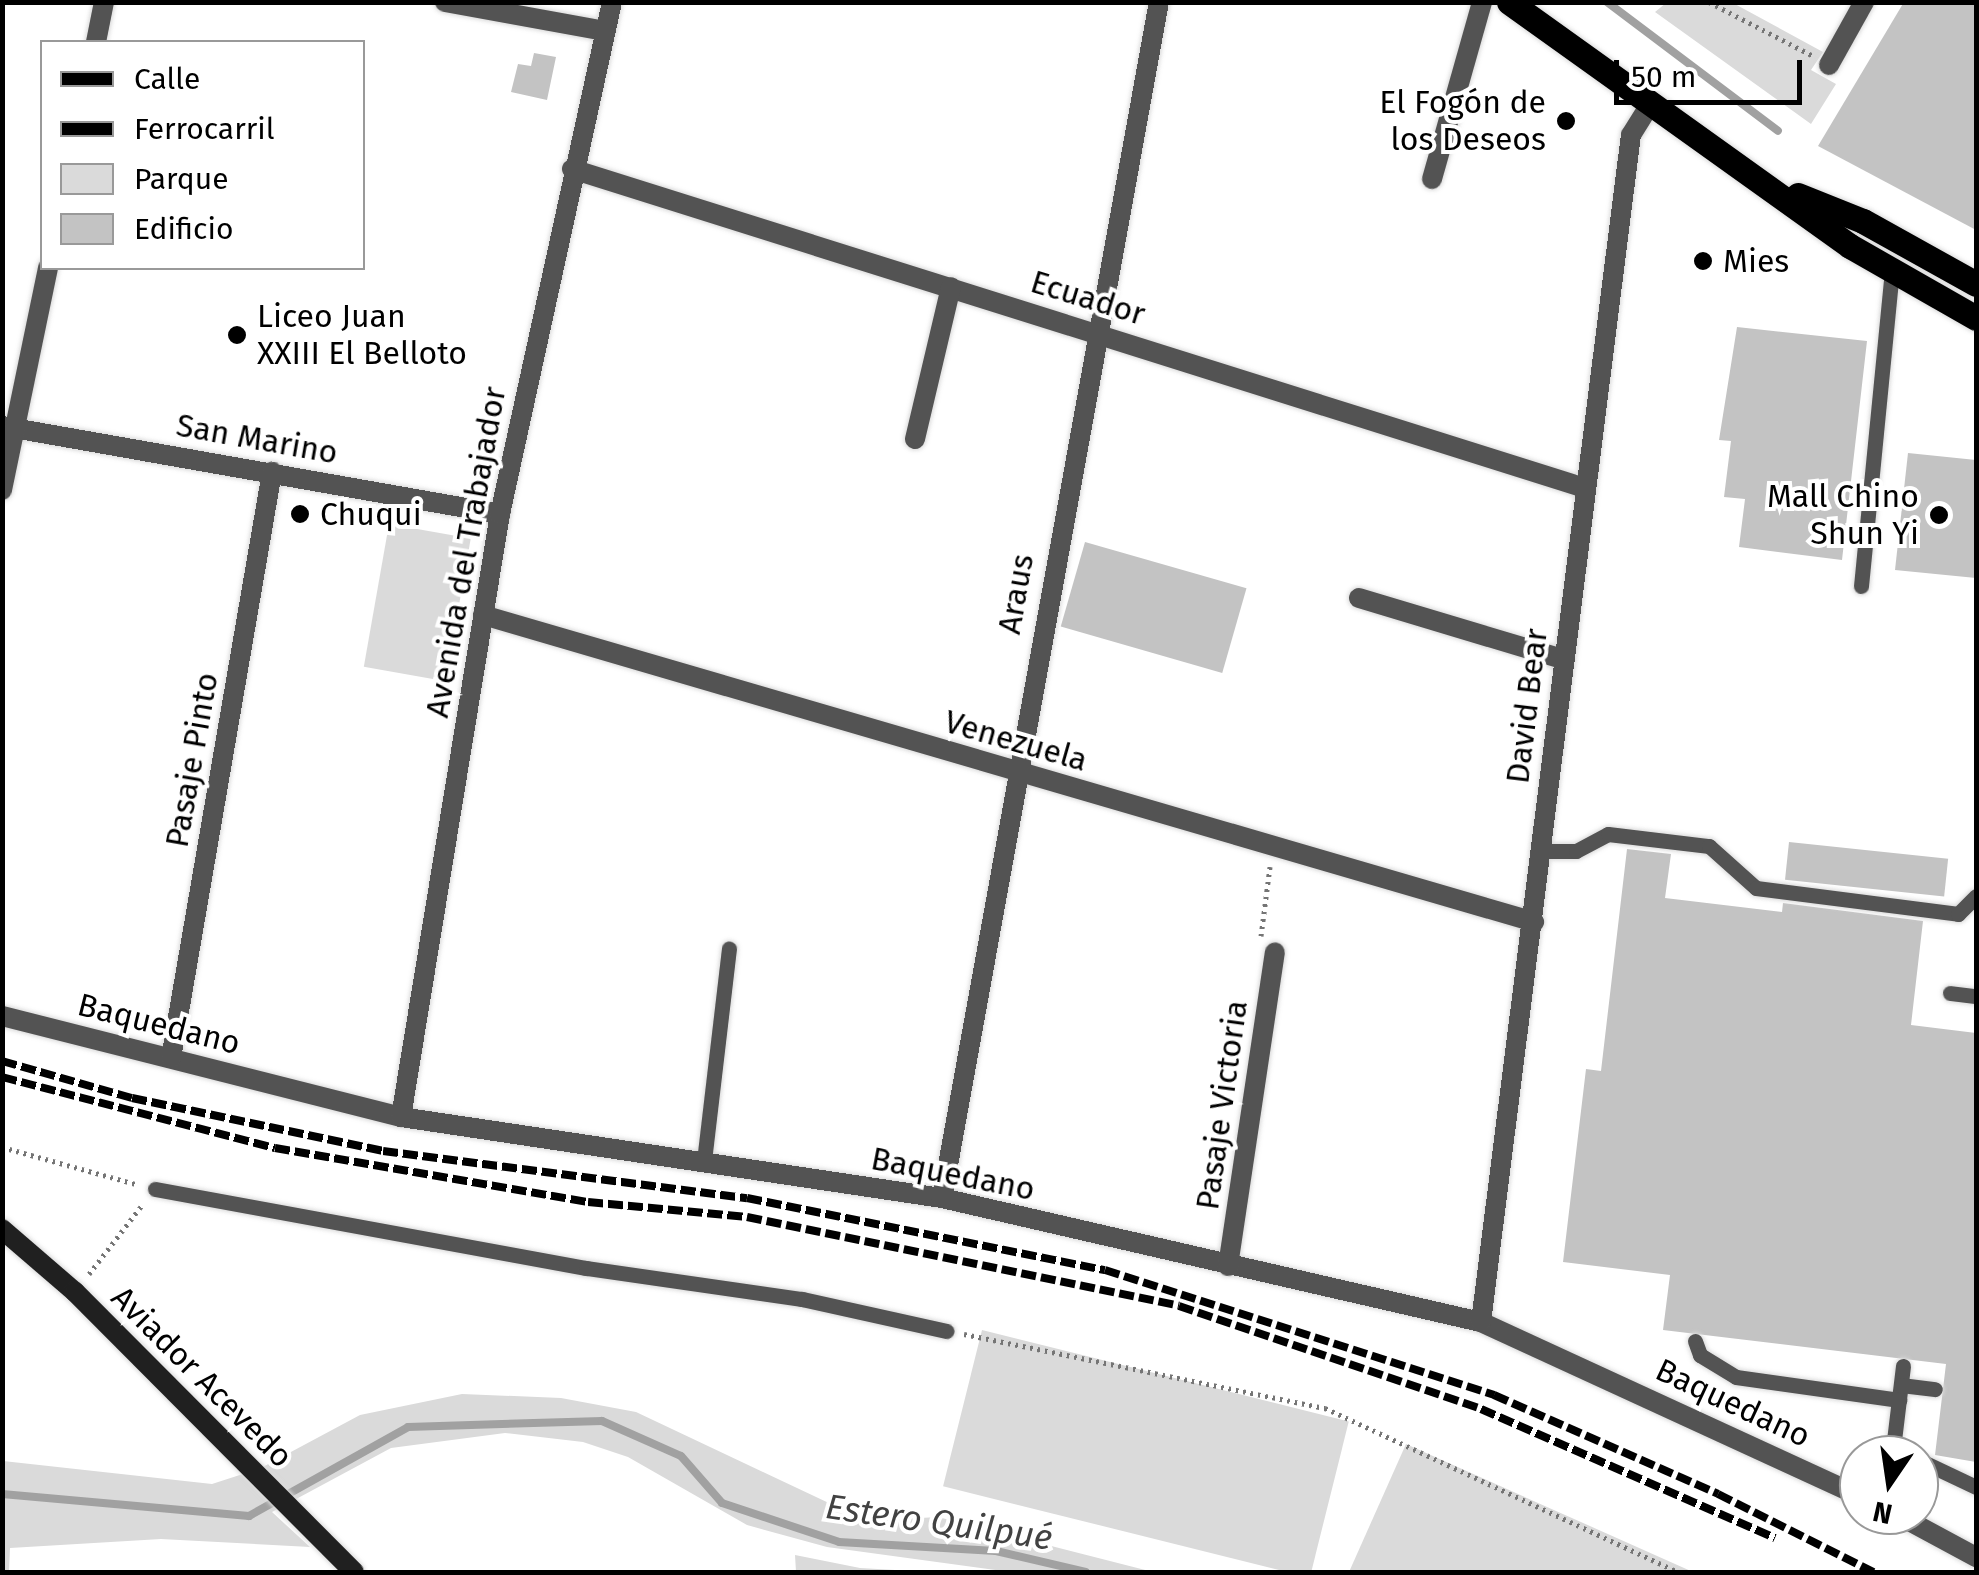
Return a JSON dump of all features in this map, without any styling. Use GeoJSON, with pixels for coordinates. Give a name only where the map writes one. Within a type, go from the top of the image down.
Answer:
{"type":"FeatureCollection","features":[{"type":"Feature","properties":{"kind":"main road"},"geometry":{"type":"LineString","coordinates":[[1509,2],[1892,270],[1976,318]]}},
{"type":"Feature","properties":{"kind":"main road"},"geometry":{"type":"LineString","coordinates":[[1771,183],[1863,221],[1976,284]]}},
{"type":"Feature","properties":{"kind":"main road","name":"Aviador Acevedo"},"geometry":{"type":"LineString","coordinates":[[2,1229],[75,1292],[354,1572]]}},
{"type":"Feature","properties":{"kind":"street"},"geometry":{"type":"LineString","coordinates":[[96,40],[104,2]]}},
{"type":"Feature","properties":{"kind":"street"},"geometry":{"type":"LineString","coordinates":[[445,2],[605,31]]}},
{"type":"Feature","properties":{"kind":"street","name":"Avenida del Trabajador"},"geometry":{"type":"LineString","coordinates":[[401,1117],[500,514],[572,169],[612,2]]}},
{"type":"Feature","properties":{"kind":"street","name":"Araus"},"geometry":{"type":"LineString","coordinates":[[942,1198],[1014,772],[1159,2]]}},
{"type":"Feature","properties":{"kind":"street"},"geometry":{"type":"LineString","coordinates":[[1432,179],[1482,2]]}},
{"type":"Feature","properties":{"kind":"street"},"geometry":{"type":"LineString","coordinates":[[1829,65],[1864,2]]}},
{"type":"Feature","properties":{"kind":"street","name":"David Bear"},"geometry":{"type":"LineString","coordinates":[[1481,1322],[1534,922],[1562,659],[1632,135],[1651,103]]}},
{"type":"Feature","properties":{"kind":"street","name":"Ecuador"},"geometry":{"type":"LineString","coordinates":[[572,169],[1585,488]]}},
{"type":"Feature","properties":{"kind":"street"},"geometry":{"type":"LineString","coordinates":[[2,490],[8,427],[47,270]]}},
{"type":"Feature","properties":{"kind":"street"},"geometry":{"type":"LineString","coordinates":[[915,440],[951,286]]}},
{"type":"Feature","properties":{"kind":"street","name":"San Marino"},"geometry":{"type":"LineString","coordinates":[[8,427],[500,514]]}},
{"type":"Feature","properties":{"kind":"street","name":"Pasaje Pinto"},"geometry":{"type":"LineString","coordinates":[[171,1058],[272,472]]}},
{"type":"Feature","properties":{"kind":"street"},"geometry":{"type":"LineString","coordinates":[[1359,598],[1562,659]]}},
{"type":"Feature","properties":{"kind":"street","name":"Venezuela"},"geometry":{"type":"LineString","coordinates":[[483,615],[1534,922]]}},
{"type":"Feature","properties":{"kind":"street","name":"Pasaje Victoria"},"geometry":{"type":"LineString","coordinates":[[1228,1266],[1275,954]]}},
{"type":"Feature","properties":{"kind":"street","name":"Baquedano"},"geometry":{"type":"LineString","coordinates":[[2,1016],[401,1117],[942,1198],[1481,1322],[1839,1482]]}},
{"type":"Feature","properties":{"kind":"street"},"geometry":{"type":"LineString","coordinates":[[1935,1535],[1976,1557]]}},
{"type":"Feature","properties":{"kind":"lane"},"geometry":{"type":"LineString","coordinates":[[1861,586],[1892,270]]}},
{"type":"Feature","properties":{"kind":"lane"},"geometry":{"type":"LineString","coordinates":[[1541,851],[1576,851],[1608,834],[1709,846],[1756,888],[1958,914],[1976,896]]}},
{"type":"Feature","properties":{"kind":"lane"},"geometry":{"type":"LineString","coordinates":[[704,1162],[729,948]]}},
{"type":"Feature","properties":{"kind":"lane"},"geometry":{"type":"LineString","coordinates":[[1950,993],[1976,996]]}},
{"type":"Feature","properties":{"kind":"lane"},"geometry":{"type":"LineString","coordinates":[[155,1189],[586,1268],[802,1299],[946,1331]]}},
{"type":"Feature","properties":{"kind":"lane"},"geometry":{"type":"LineString","coordinates":[[1695,1342],[1700,1356],[1736,1377],[1900,1392],[1934,1388]]}},
{"type":"Feature","properties":{"kind":"lane"},"geometry":{"type":"LineString","coordinates":[[1897,1435],[1903,1366]]}},
{"type":"Feature","properties":{"kind":"lane"},"geometry":{"type":"LineString","coordinates":[[1939,1469],[1976,1486]]}},
{"type":"Feature","properties":{"kind":"path"},"geometry":{"type":"LineString","coordinates":[[1708,2],[1829,65]]}},
{"type":"Feature","properties":{"kind":"path"},"geometry":{"type":"LineString","coordinates":[[1273,848],[1259,946],[1275,954]]}},
{"type":"Feature","properties":{"kind":"path"},"geometry":{"type":"LineString","coordinates":[[2,1147],[155,1189],[75,1292]]}},
{"type":"Feature","properties":{"kind":"path"},"geometry":{"type":"LineString","coordinates":[[946,1331],[1325,1408],[1679,1572]]}},
{"type":"Feature","properties":{"kind":"green space"},"geometry":{"type":"Polygon","coordinates":[[[1666,3],[1733,3],[1823,52],[1811,70],[1836,84],[1811,124],[1655,12],[1666,3]]]}},
{"type":"Feature","properties":{"kind":"green space"},"geometry":{"type":"Polygon","coordinates":[[[389,524],[471,538],[446,681],[364,667],[389,524]]]}},
{"type":"Feature","properties":{"kind":"green space"},"geometry":{"type":"Polygon","coordinates":[[[982,1330],[1349,1421],[1311,1572],[1287,1572],[943,1486],[982,1330]]]}},
{"type":"Feature","properties":{"kind":"green space"},"geometry":{"type":"Polygon","coordinates":[[[462,1394],[561,1398],[636,1412],[867,1521],[938,1517],[1153,1572],[1010,1572],[827,1547],[747,1525],[628,1457],[583,1442],[505,1433],[391,1448],[272,1512],[310,1547],[161,1539],[10,1548],[9,1572],[3,1572],[3,1461],[212,1484],[261,1468],[360,1415],[462,1394]]]}},
{"type":"Feature","properties":{"kind":"green space"},"geometry":{"type":"Polygon","coordinates":[[[1406,1444],[1693,1572],[1349,1572],[1406,1444]]]}},
{"type":"Feature","properties":{"kind":"green space"},"geometry":{"type":"Polygon","coordinates":[[[795,1555],[860,1568],[930,1572],[796,1572],[795,1555]]]}},
{"type":"Feature","properties":{"kind":"building"},"geometry":{"type":"Polygon","coordinates":[[[1904,2],[1976,2],[1976,230],[1818,146],[1904,2]]]}},
{"type":"Feature","properties":{"kind":"building"},"geometry":{"type":"Polygon","coordinates":[[[534,53],[556,57],[547,100],[511,92],[518,64],[531,66],[534,53]]]}},
{"type":"Feature","properties":{"kind":"building"},"geometry":{"type":"Polygon","coordinates":[[[1737,327],[1867,341],[1842,560],[1739,547],[1745,499],[1724,497],[1731,441],[1719,440],[1737,327]]]}},
{"type":"Feature","properties":{"kind":"building","name":"Mall Chino Shun Yi"},"geometry":{"type":"Polygon","coordinates":[[[1908,453],[1976,460],[1976,578],[1895,570],[1908,453]]]}},
{"type":"Feature","properties":{"kind":"building"},"geometry":{"type":"Polygon","coordinates":[[[1085,542],[1246,588],[1222,673],[1061,627],[1085,542]]]}},
{"type":"Feature","properties":{"kind":"building"},"geometry":{"type":"Polygon","coordinates":[[[1789,842],[1948,859],[1944,897],[1785,880],[1789,842]]]}},
{"type":"Feature","properties":{"kind":"building"},"geometry":{"type":"Polygon","coordinates":[[[1627,849],[1671,854],[1665,898],[1782,912],[1783,903],[1923,921],[1911,1025],[1976,1033],[1976,1462],[1939,1456],[1937,1435],[1946,1364],[1663,1330],[1670,1275],[1563,1262],[1586,1069],[1601,1071],[1627,849]]]}},
{"type":"Feature","properties":{"kind":"waterway"},"geometry":{"type":"LineString","coordinates":[[1607,2],[1778,131]]}},
{"type":"Feature","properties":{"kind":"waterway","name":"Estero Quilpué"},"geometry":{"type":"LineString","coordinates":[[2,1494],[249,1516],[408,1427],[602,1421],[681,1456],[722,1503],[839,1542],[996,1551],[1086,1572]]}},
{"type":"Feature","properties":{"kind":"railway"},"geometry":{"type":"LineString","coordinates":[[2,1061],[132,1098],[383,1151],[747,1198],[1105,1270],[1494,1395],[1718,1494],[1873,1572]]}},
{"type":"Feature","properties":{"kind":"railway"},"geometry":{"type":"LineString","coordinates":[[2,1077],[275,1148],[588,1202],[747,1217],[1179,1306],[1481,1409],[1775,1538]]}},
{"type":"Feature","properties":{"kind":"place","name":"El Fogón de los Deseos"},"geometry":{"type":"Point","coordinates":[1566,121]}},
{"type":"Feature","properties":{"kind":"place","name":"Mies"},"geometry":{"type":"Point","coordinates":[1703,261]}},
{"type":"Feature","properties":{"kind":"place","name":"Liceo Juan XXIII El Belloto"},"geometry":{"type":"Point","coordinates":[237,335]}},
{"type":"Feature","properties":{"kind":"place","name":"Chuqui"},"geometry":{"type":"Point","coordinates":[300,514]}},
{"type":"Feature","properties":{"kind":"place","name":"Mall Chino Shun Yi"},"geometry":{"type":"Point","coordinates":[1939,515]}}]}
